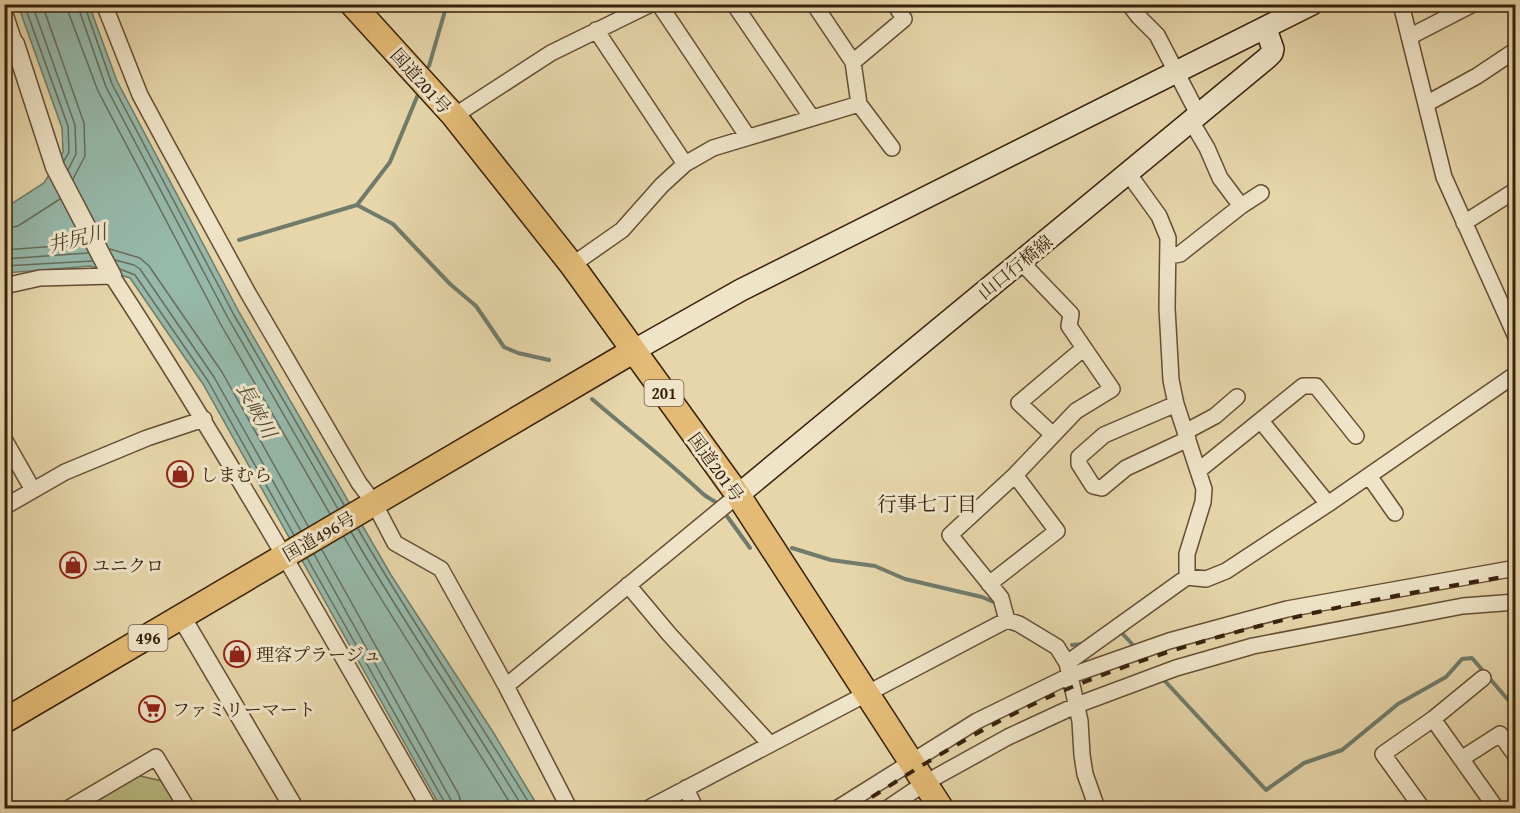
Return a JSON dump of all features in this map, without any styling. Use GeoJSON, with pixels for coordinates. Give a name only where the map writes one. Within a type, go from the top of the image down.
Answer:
{"type":"FeatureCollection","features":[{"type":"Feature","properties":{"kind":"highway","name":"国道201号"},"geometry":{"type":"LineString","coordinates":[[352,4],[454,116],[572,265],[738,495],[941,808]]}},
{"type":"Feature","properties":{"kind":"highway","name":"国道496号"},"geometry":{"type":"LineString","coordinates":[[4,721],[633,351]]}},
{"type":"Feature","properties":{"kind":"main road"},"geometry":{"type":"LineString","coordinates":[[633,351],[741,291],[1312,4]]}},
{"type":"Feature","properties":{"kind":"main road","name":"山口行橋線"},"geometry":{"type":"LineString","coordinates":[[738,495],[1272,53],[1273,49],[1266,29]]}},
{"type":"Feature","properties":{"kind":"street"},"geometry":{"type":"LineString","coordinates":[[104,4],[140,95],[248,293],[359,483],[374,503],[395,543],[441,569],[506,686],[569,808]]}},
{"type":"Feature","properties":{"kind":"street"},"geometry":{"type":"LineString","coordinates":[[454,116],[518,73],[596,30],[651,4]]}},
{"type":"Feature","properties":{"kind":"street"},"geometry":{"type":"LineString","coordinates":[[658,4],[748,138]]}},
{"type":"Feature","properties":{"kind":"street"},"geometry":{"type":"LineString","coordinates":[[734,4],[812,118]]}},
{"type":"Feature","properties":{"kind":"street"},"geometry":{"type":"LineString","coordinates":[[814,4],[853,62],[859,104],[892,148]]}},
{"type":"Feature","properties":{"kind":"street"},"geometry":{"type":"LineString","coordinates":[[853,62],[904,19],[895,4]]}},
{"type":"Feature","properties":{"kind":"street"},"geometry":{"type":"LineString","coordinates":[[1130,4],[1139,18],[1157,35],[1177,73],[1220,178],[1241,206]]}},
{"type":"Feature","properties":{"kind":"street"},"geometry":{"type":"LineString","coordinates":[[1401,4],[1444,177],[1515,337]]}},
{"type":"Feature","properties":{"kind":"street"},"geometry":{"type":"LineString","coordinates":[[1409,37],[1473,4]]}},
{"type":"Feature","properties":{"kind":"street"},"geometry":{"type":"LineString","coordinates":[[4,11],[10,47],[55,167],[112,276],[287,554],[429,808]]}},
{"type":"Feature","properties":{"kind":"street"},"geometry":{"type":"LineString","coordinates":[[596,30],[686,164]]}},
{"type":"Feature","properties":{"kind":"street"},"geometry":{"type":"LineString","coordinates":[[1426,104],[1477,76],[1515,50]]}},
{"type":"Feature","properties":{"kind":"street"},"geometry":{"type":"LineString","coordinates":[[572,265],[622,230],[662,185],[686,164],[712,148],[859,104]]}},
{"type":"Feature","properties":{"kind":"street"},"geometry":{"type":"LineString","coordinates":[[1128,173],[1162,222],[1168,238],[1168,353],[1176,404],[1204,489],[1203,502],[1187,554],[1187,577]]}},
{"type":"Feature","properties":{"kind":"street"},"geometry":{"type":"LineString","coordinates":[[1464,223],[1515,190]]}},
{"type":"Feature","properties":{"kind":"street"},"geometry":{"type":"LineString","coordinates":[[1169,256],[1180,254],[1261,193]]}},
{"type":"Feature","properties":{"kind":"street"},"geometry":{"type":"LineString","coordinates":[[1007,620],[1001,598],[950,535],[1015,475],[1076,411],[1112,389],[1070,326],[1071,314],[1021,262]]}},
{"type":"Feature","properties":{"kind":"street"},"geometry":{"type":"LineString","coordinates":[[4,286],[40,278],[112,276]]}},
{"type":"Feature","properties":{"kind":"street"},"geometry":{"type":"LineString","coordinates":[[1052,434],[1019,403],[1084,348]]}},
{"type":"Feature","properties":{"kind":"street"},"geometry":{"type":"LineString","coordinates":[[838,808],[977,721],[1068,670],[1187,577],[1206,579],[1226,571],[1328,504],[1515,374]]}},
{"type":"Feature","properties":{"kind":"street"},"geometry":{"type":"LineString","coordinates":[[1198,471],[1303,386],[1316,386],[1356,436]]}},
{"type":"Feature","properties":{"kind":"street"},"geometry":{"type":"LineString","coordinates":[[1176,404],[1104,435],[1079,457],[1079,464],[1093,486],[1102,488],[1126,468],[1186,436],[1237,397]]}},
{"type":"Feature","properties":{"kind":"street"},"geometry":{"type":"LineString","coordinates":[[4,507],[65,472],[136,442],[204,419]]}},
{"type":"Feature","properties":{"kind":"street"},"geometry":{"type":"LineString","coordinates":[[1261,421],[1328,504]]}},
{"type":"Feature","properties":{"kind":"street"},"geometry":{"type":"LineString","coordinates":[[4,439],[33,490]]}},
{"type":"Feature","properties":{"kind":"street"},"geometry":{"type":"LineString","coordinates":[[989,584],[1057,531],[1015,475]]}},
{"type":"Feature","properties":{"kind":"street"},"geometry":{"type":"LineString","coordinates":[[1369,476],[1395,513]]}},
{"type":"Feature","properties":{"kind":"street"},"geometry":{"type":"LineString","coordinates":[[506,686],[738,495]]}},
{"type":"Feature","properties":{"kind":"street"},"geometry":{"type":"LineString","coordinates":[[1068,670],[1239,621],[1352,596],[1515,568]]}},
{"type":"Feature","properties":{"kind":"street"},"geometry":{"type":"LineString","coordinates":[[628,585],[669,634],[770,744]]}},
{"type":"Feature","properties":{"kind":"street"},"geometry":{"type":"LineString","coordinates":[[888,808],[925,783],[1008,738],[1077,705],[1176,668],[1253,646],[1463,606],[1515,602]]}},
{"type":"Feature","properties":{"kind":"street"},"geometry":{"type":"LineString","coordinates":[[182,618],[294,808]]}},
{"type":"Feature","properties":{"kind":"street"},"geometry":{"type":"LineString","coordinates":[[649,808],[1007,620],[1019,624],[1057,647],[1068,670],[1077,705],[1085,774],[1097,808]]}},
{"type":"Feature","properties":{"kind":"street"},"geometry":{"type":"LineString","coordinates":[[1422,808],[1383,754],[1483,678]]}},
{"type":"Feature","properties":{"kind":"street"},"geometry":{"type":"LineString","coordinates":[[1432,719],[1496,808]]}},
{"type":"Feature","properties":{"kind":"street"},"geometry":{"type":"LineString","coordinates":[[1461,759],[1500,734],[1515,756]]}},
{"type":"Feature","properties":{"kind":"street"},"geometry":{"type":"LineString","coordinates":[[69,808],[156,757],[187,808]]}},
{"type":"Feature","properties":{"kind":"street"},"geometry":{"type":"LineString","coordinates":[[686,788],[695,808]]}},
{"type":"Feature","properties":{"kind":"green space"},"geometry":{"type":"Polygon","coordinates":[[[136,775],[162,781],[179,808],[74,808],[136,775]]]}},
{"type":"Feature","properties":{"kind":"water"},"geometry":{"type":"Polygon","coordinates":[[[18,5],[89,5],[117,81],[239,312],[391,575],[493,732],[539,808],[441,808],[203,384],[130,278],[90,266],[5,273],[5,208],[44,183],[63,152],[62,128],[18,5]]]}},
{"type":"Feature","properties":{"kind":"waterway"},"geometry":{"type":"LineString","coordinates":[[429,66],[447,4]]}},
{"type":"Feature","properties":{"kind":"waterway"},"geometry":{"type":"LineString","coordinates":[[239,240],[357,205],[390,162],[419,92]]}},
{"type":"Feature","properties":{"kind":"waterway"},"geometry":{"type":"LineString","coordinates":[[357,205],[393,224],[450,284],[476,306],[504,347],[518,353],[549,360]]}},
{"type":"Feature","properties":{"kind":"waterway"},"geometry":{"type":"LineString","coordinates":[[592,399],[704,495],[720,506]]}},
{"type":"Feature","properties":{"kind":"waterway"},"geometry":{"type":"LineString","coordinates":[[724,512],[750,548]]}},
{"type":"Feature","properties":{"kind":"waterway"},"geometry":{"type":"LineString","coordinates":[[792,548],[831,560],[875,566],[905,579],[982,597],[996,603]]}},
{"type":"Feature","properties":{"kind":"waterway"},"geometry":{"type":"LineString","coordinates":[[1120,631],[1133,645]]}},
{"type":"Feature","properties":{"kind":"waterway"},"geometry":{"type":"LineString","coordinates":[[1072,645],[1083,644]]}},
{"type":"Feature","properties":{"kind":"waterway"},"geometry":{"type":"LineString","coordinates":[[1163,679],[1266,790],[1304,763],[1342,750],[1398,704],[1446,677],[1462,659],[1472,658],[1516,709]]}},
{"type":"Feature","properties":{"kind":"railway"},"geometry":{"type":"LineString","coordinates":[[855,808],[988,727],[1072,687],[1125,667],[1180,648],[1291,618],[1403,594],[1516,575]]}},
{"type":"Feature","properties":{"kind":"place","name":"しまむら"},"geometry":{"type":"Point","coordinates":[180,474]}},
{"type":"Feature","properties":{"kind":"place","name":"ユニクロ"},"geometry":{"type":"Point","coordinates":[73,565]}},
{"type":"Feature","properties":{"kind":"place","name":"理容プラージュ"},"geometry":{"type":"Point","coordinates":[237,654]}},
{"type":"Feature","properties":{"kind":"place","name":"ファミリーマート"},"geometry":{"type":"Point","coordinates":[152,709]}},
{"type":"Feature","properties":{"kind":"district","name":"行事七丁目"},"geometry":{"type":"Point","coordinates":[927,503]}},
{"type":"Feature","properties":{"kind":"water label","name":"井尻川"},"geometry":{"type":"Point","coordinates":[77,238]}},
{"type":"Feature","properties":{"kind":"water label","name":"長峡川"},"geometry":{"type":"Point","coordinates":[257,410]}}]}
